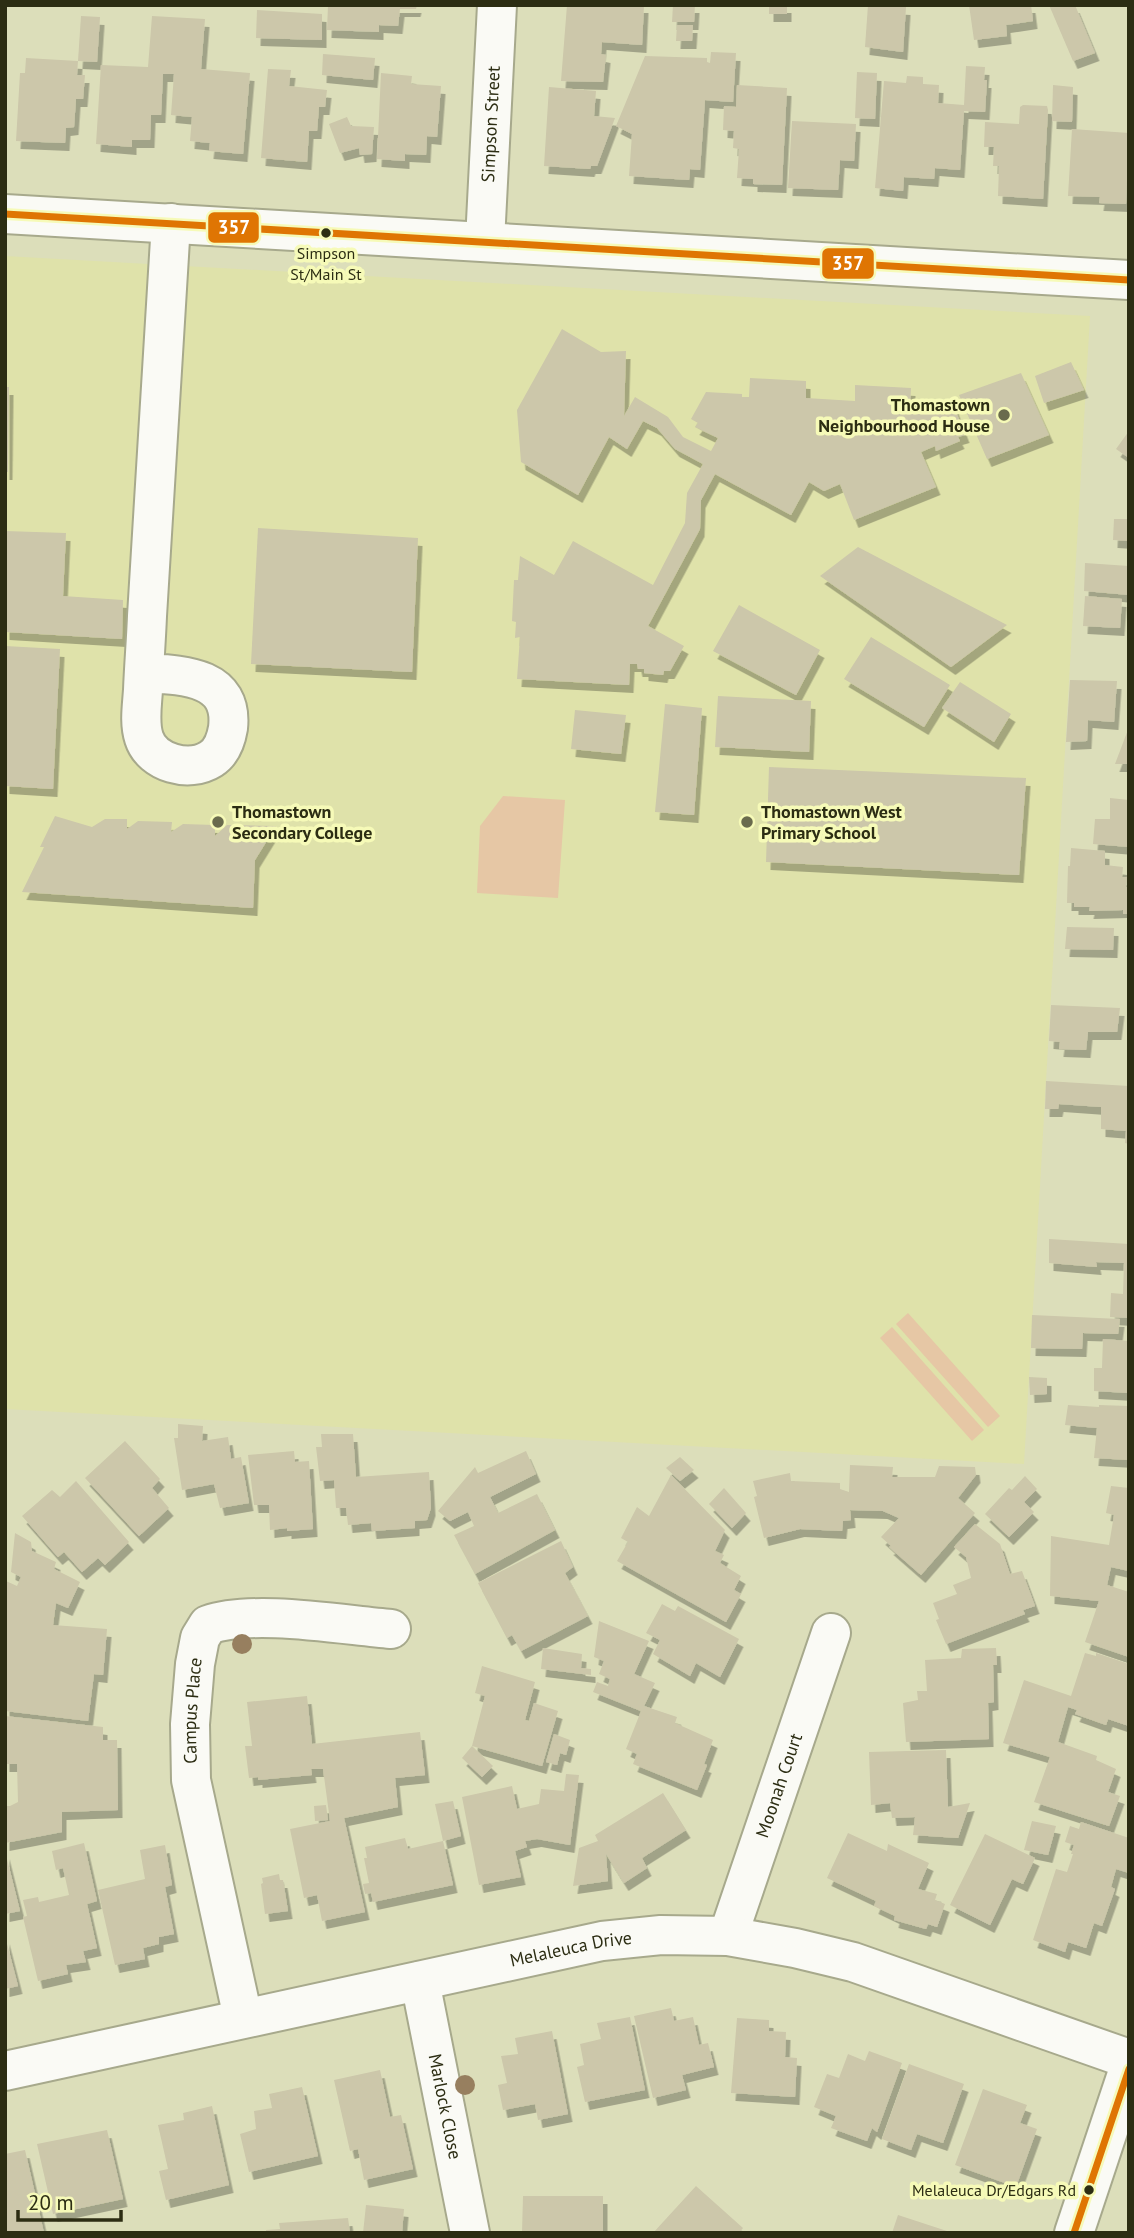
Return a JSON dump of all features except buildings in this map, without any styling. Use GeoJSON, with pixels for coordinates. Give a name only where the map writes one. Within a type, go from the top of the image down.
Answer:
{"type":"FeatureCollection","features":[{"type":"Feature","properties":{"kind":"street","name":"Simpson Street"},"geometry":{"type":"LineString","coordinates":[[485,242],[497,5]]}},
{"type":"Feature","properties":{"kind":"street"},"geometry":{"type":"LineString","coordinates":[[5,214],[1129,280]]}},
{"type":"Feature","properties":{"kind":"street"},"geometry":{"type":"LineString","coordinates":[[144,673],[171,223]]}},
{"type":"Feature","properties":{"kind":"street","name":"Campus Place"},"geometry":{"type":"LineString","coordinates":[[243,2018],[191,1780],[190,1724],[200,1638],[208,1625],[235,1619],[271,1618],[391,1629]]}},
{"type":"Feature","properties":{"kind":"street","name":"Moonah Court"},"geometry":{"type":"LineString","coordinates":[[728,1936],[831,1633]]}},
{"type":"Feature","properties":{"kind":"street","name":"Melaleuca Drive"},"geometry":{"type":"LineString","coordinates":[[5,2071],[602,1941],[660,1935],[728,1936],[853,1962],[1129,2059]]}},
{"type":"Feature","properties":{"kind":"street","name":"Marlock Close"},"geometry":{"type":"LineString","coordinates":[[420,1981],[470,2233]]}},
{"type":"Feature","properties":{"kind":"street"},"geometry":{"type":"LineString","coordinates":[[1074,2233],[1129,2068]]}},
{"type":"Feature","properties":{"kind":"shaded area","name":"Thomastown West Primary School"},"geometry":{"type":"Polygon","coordinates":[[[5,256],[1090,316],[1024,1464],[5,1409],[5,256]]]}},
{"type":"Feature","properties":{"kind":"shaded area"},"geometry":{"type":"Polygon","coordinates":[[[503,796],[565,800],[558,898],[477,893],[480,826],[503,796]]]}},
{"type":"Feature","properties":{"kind":"shaded area"},"geometry":{"type":"Polygon","coordinates":[[[908,1313],[1000,1416],[988,1427],[896,1324],[908,1313]]]}},
{"type":"Feature","properties":{"kind":"shaded area"},"geometry":{"type":"Polygon","coordinates":[[[892,1327],[984,1430],[972,1441],[880,1338],[892,1327]]]}},
{"type":"Feature","properties":{"kind":"transit line","name":"357"},"geometry":{"type":"LineString","coordinates":[[5,214],[1129,280]]}},
{"type":"Feature","properties":{"kind":"transit line","name":"357"},"geometry":{"type":"LineString","coordinates":[[1074,2233],[1129,2069]]}},
{"type":"Feature","properties":{"kind":"place","name":"Simpson St/Main St"},"geometry":{"type":"Point","coordinates":[326,233]}},
{"type":"Feature","properties":{"kind":"place","name":"Thomastown Neighbourhood House"},"geometry":{"type":"Point","coordinates":[1004,415]}},
{"type":"Feature","properties":{"kind":"place","name":"Thomastown Secondary College"},"geometry":{"type":"Point","coordinates":[218,822]}},
{"type":"Feature","properties":{"kind":"place","name":"Thomastown West Primary School"},"geometry":{"type":"Point","coordinates":[747,822]}},
{"type":"Feature","properties":{"kind":"place","name":"Melaleuca Dr/Edgars Rd"},"geometry":{"type":"Point","coordinates":[1089,2190]}}]}
